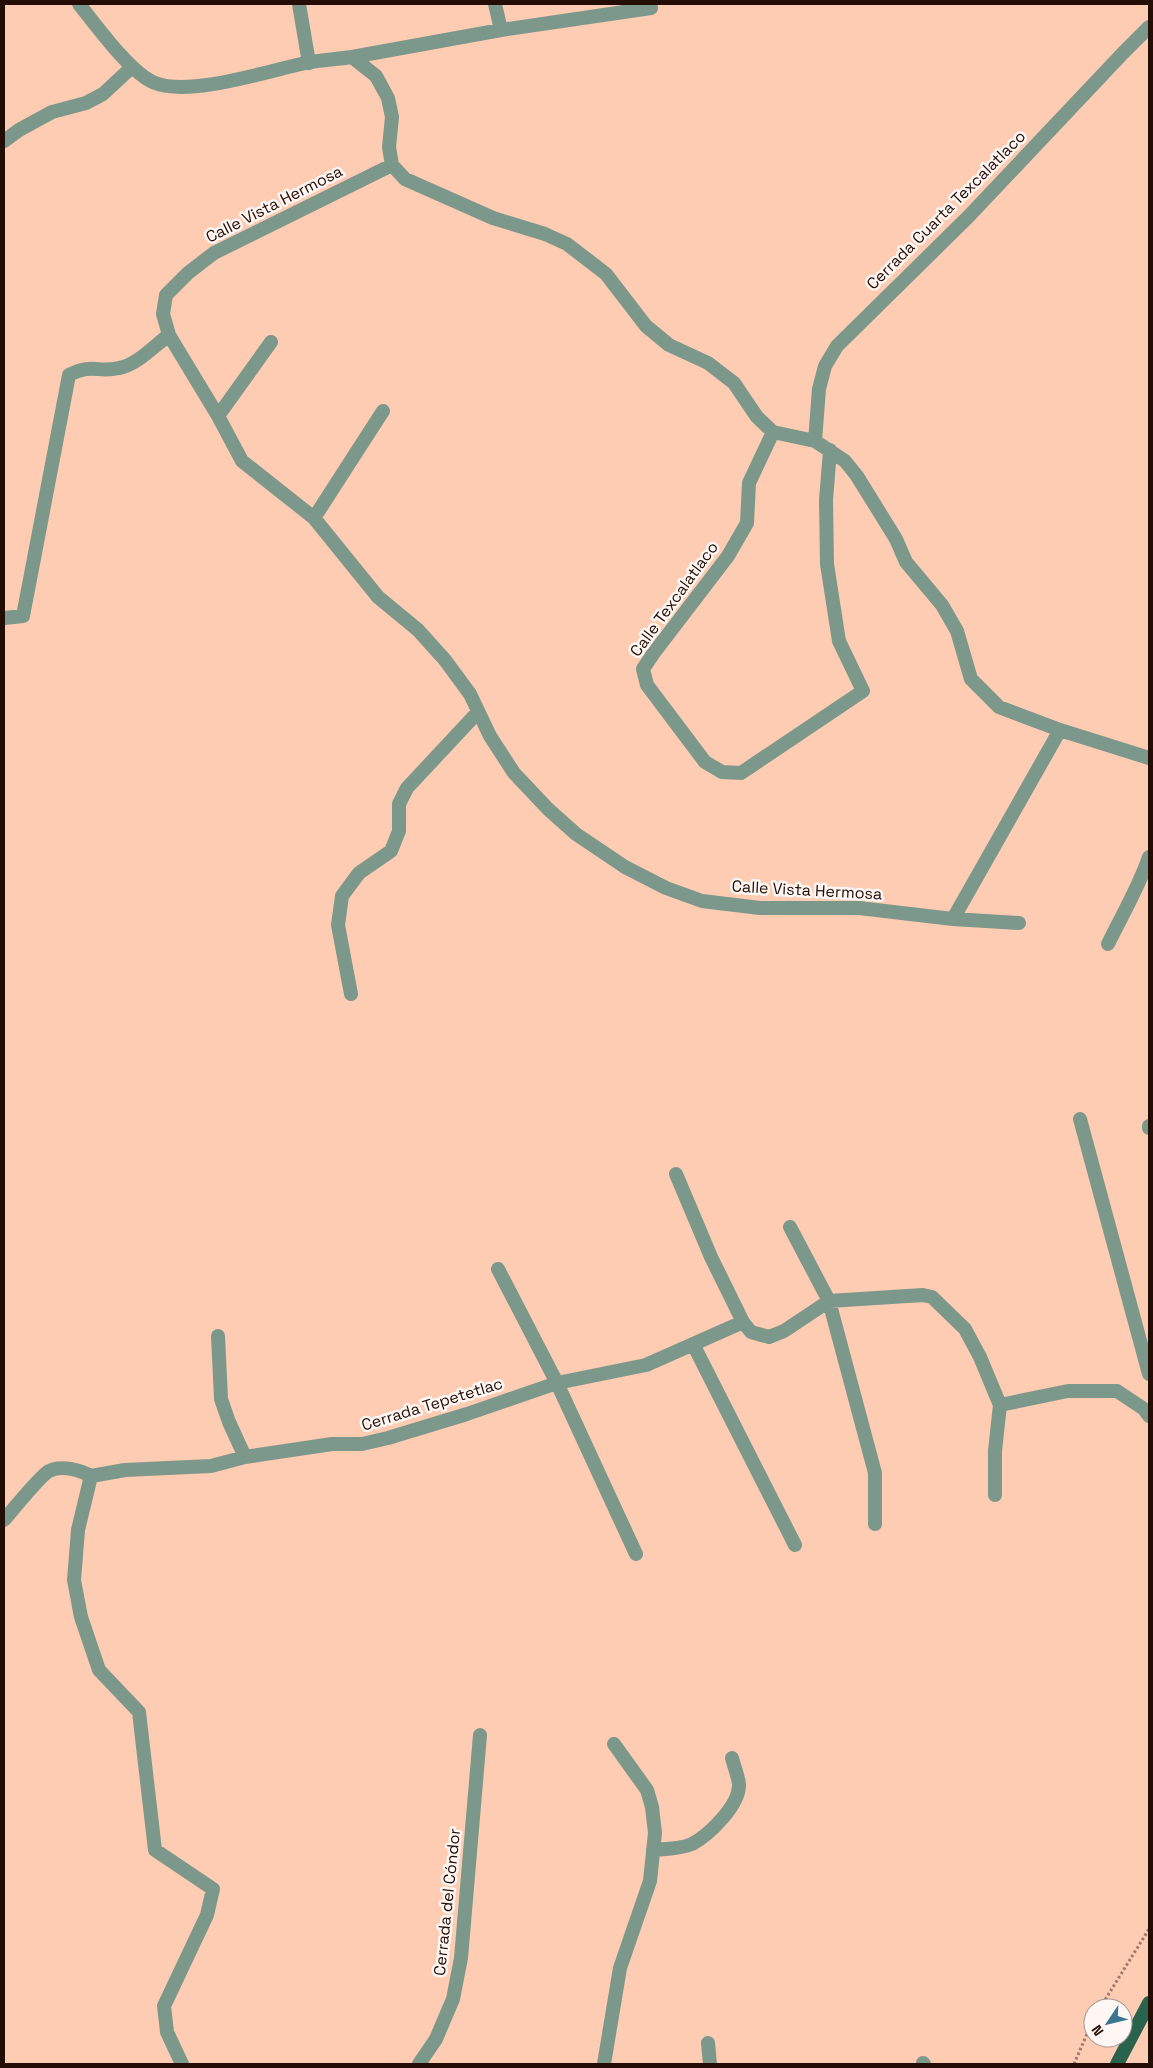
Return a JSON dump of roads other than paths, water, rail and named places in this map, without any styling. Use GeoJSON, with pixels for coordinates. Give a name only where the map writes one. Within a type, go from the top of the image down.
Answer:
{"type":"FeatureCollection","features":[{"type":"Feature","properties":{"kind":"main road"},"geometry":{"type":"LineString","coordinates":[[1117,2064],[1149,2003]]}},
{"type":"Feature","properties":{"kind":"street"},"geometry":{"type":"LineString","coordinates":[[79,4],[132,67],[155,83],[184,88],[266,74],[309,63],[501,30],[651,8]]}},
{"type":"Feature","properties":{"kind":"street"},"geometry":{"type":"LineString","coordinates":[[299,4],[309,63]]}},
{"type":"Feature","properties":{"kind":"street"},"geometry":{"type":"LineString","coordinates":[[495,4],[501,30]]}},
{"type":"Feature","properties":{"kind":"street","name":"Cerrada Cuarta Texcalatlaco"},"geometry":{"type":"LineString","coordinates":[[815,441],[819,389],[825,366],[837,346],[968,217],[1149,27]]}},
{"type":"Feature","properties":{"kind":"street"},"geometry":{"type":"LineString","coordinates":[[352,57],[376,76],[388,98],[392,117],[389,147],[392,165],[405,179],[493,218],[545,234],[567,244],[606,274],[646,326],[669,345],[708,363],[734,383],[757,417],[772,432],[815,441],[845,462],[858,476],[896,539],[906,562],[942,605],[957,630],[971,679],[999,707],[1060,730],[1149,758]]}},
{"type":"Feature","properties":{"kind":"street"},"geometry":{"type":"LineString","coordinates":[[4,142],[19,130],[52,112],[86,103],[102,94],[132,67]]}},
{"type":"Feature","properties":{"kind":"street","name":"Calle Vista Hermosa"},"geometry":{"type":"LineString","coordinates":[[392,165],[214,253],[188,273],[166,295],[164,314],[169,335],[218,416],[242,461],[314,518],[378,597],[418,630],[445,660],[470,694],[490,736],[514,773],[548,809],[576,834],[625,867],[666,888],[702,901],[760,908],[859,908],[953,919],[1019,923]]}},
{"type":"Feature","properties":{"kind":"street"},"geometry":{"type":"LineString","coordinates":[[4,618],[23,616],[69,375],[79,370],[91,368],[120,368],[132,363],[169,335]]}},
{"type":"Feature","properties":{"kind":"street"},"geometry":{"type":"LineString","coordinates":[[218,416],[271,342]]}},
{"type":"Feature","properties":{"kind":"street"},"geometry":{"type":"LineString","coordinates":[[314,518],[383,411]]}},
{"type":"Feature","properties":{"kind":"street","name":"Calle Texcalatlaco"},"geometry":{"type":"LineString","coordinates":[[772,432],[750,483],[747,523],[728,556],[643,669],[647,685],[705,762],[722,772],[741,773],[863,691],[839,640],[827,564],[826,500],[830,450]]}},
{"type":"Feature","properties":{"kind":"street"},"geometry":{"type":"LineString","coordinates":[[351,994],[338,925],[342,896],[359,873],[391,851],[399,831],[399,804],[407,788],[478,712]]}},
{"type":"Feature","properties":{"kind":"street"},"geometry":{"type":"LineString","coordinates":[[953,919],[1060,730]]}},
{"type":"Feature","properties":{"kind":"street"},"geometry":{"type":"LineString","coordinates":[[1108,944],[1125,908],[1141,881],[1149,856]]}},
{"type":"Feature","properties":{"kind":"street"},"geometry":{"type":"LineString","coordinates":[[1080,1119],[1149,1374]]}},
{"type":"Feature","properties":{"kind":"street"},"geometry":{"type":"LineString","coordinates":[[676,1174],[712,1257],[743,1322],[751,1332],[770,1337],[784,1331],[829,1301],[923,1295],[932,1298],[965,1328],[1000,1404],[995,1451],[995,1494]]}},
{"type":"Feature","properties":{"kind":"street"},"geometry":{"type":"LineString","coordinates":[[790,1227],[829,1301],[875,1473],[875,1524]]}},
{"type":"Feature","properties":{"kind":"street"},"geometry":{"type":"LineString","coordinates":[[498,1269],[557,1383],[636,1554]]}},
{"type":"Feature","properties":{"kind":"street","name":"Cerrada Tepetetlac"},"geometry":{"type":"LineString","coordinates":[[91,1476],[125,1470],[211,1466],[245,1457],[332,1444],[362,1444],[380,1440],[467,1414],[557,1383],[646,1365],[743,1322]]}},
{"type":"Feature","properties":{"kind":"street"},"geometry":{"type":"LineString","coordinates":[[218,1336],[221,1399],[245,1457]]}},
{"type":"Feature","properties":{"kind":"street"},"geometry":{"type":"LineString","coordinates":[[693,1344],[795,1545]]}},
{"type":"Feature","properties":{"kind":"street"},"geometry":{"type":"LineString","coordinates":[[1000,1404],[1068,1391],[1117,1391],[1144,1408],[1149,1416]]}},
{"type":"Feature","properties":{"kind":"street"},"geometry":{"type":"LineString","coordinates":[[4,1520],[48,1471],[64,1468],[81,1471],[91,1476],[78,1530],[74,1580],[81,1617],[99,1670],[139,1712],[155,1850],[214,1889],[207,1915],[164,2006],[167,2032],[182,2064]]}},
{"type":"Feature","properties":{"kind":"street","name":"Cerrada del Cóndor"},"geometry":{"type":"LineString","coordinates":[[419,2064],[436,2039],[453,1999],[461,1958],[480,1736]]}},
{"type":"Feature","properties":{"kind":"street"},"geometry":{"type":"LineString","coordinates":[[604,2064],[620,1968],[650,1881],[654,1833],[652,1807],[647,1790],[614,1744]]}},
{"type":"Feature","properties":{"kind":"street"},"geometry":{"type":"LineString","coordinates":[[653,1850],[671,1849],[691,1844],[717,1824],[738,1796],[739,1784],[732,1758]]}},
{"type":"Feature","properties":{"kind":"street"},"geometry":{"type":"LineString","coordinates":[[708,2043],[710,2064]]}}]}
